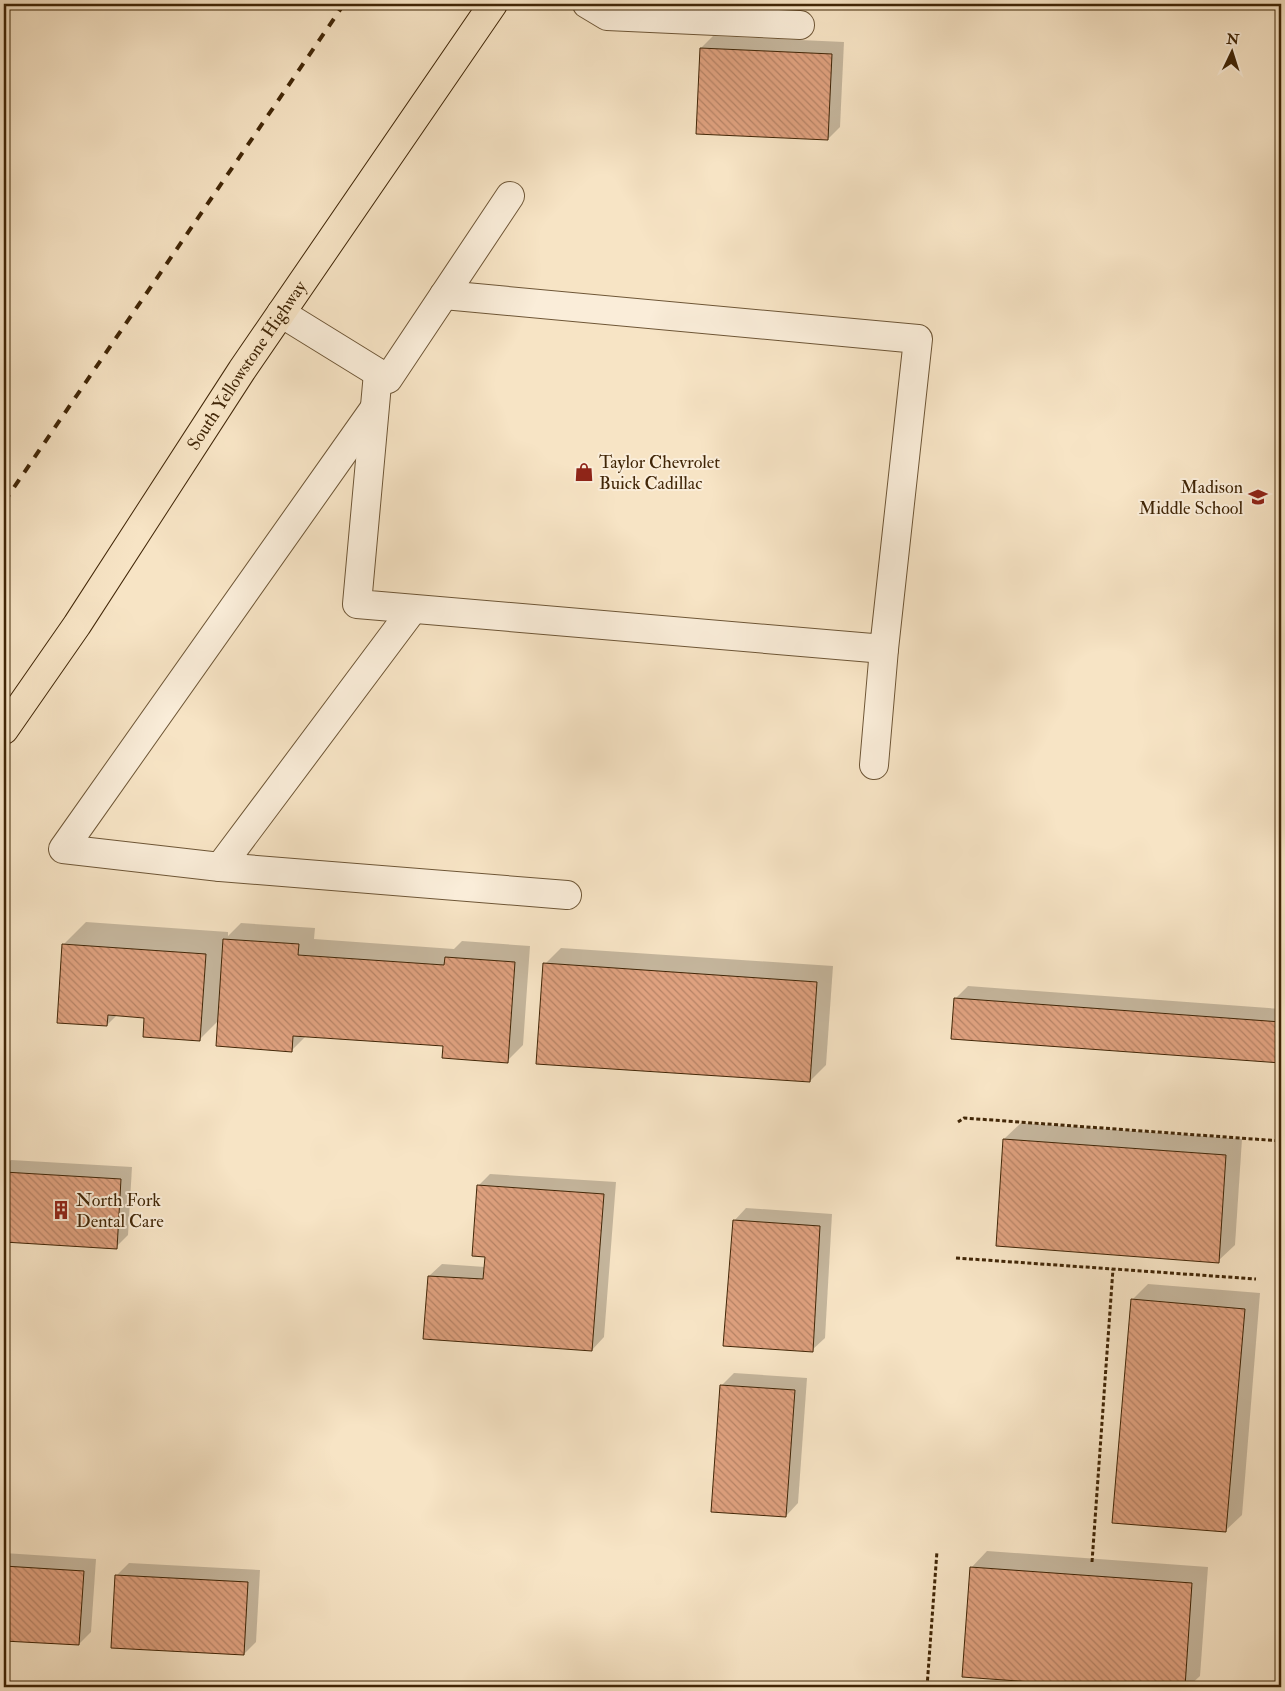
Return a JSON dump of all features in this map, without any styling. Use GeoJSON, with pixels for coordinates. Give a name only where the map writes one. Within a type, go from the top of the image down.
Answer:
{"type":"FeatureCollection","features":[{"type":"Feature","properties":{"kind":"main road","name":"South Yellowstone Highway"},"geometry":{"type":"LineString","coordinates":[[4,730],[78,625],[242,370],[493,4]]}},
{"type":"Feature","properties":{"kind":"street"},"geometry":{"type":"LineString","coordinates":[[587,4],[607,16],[800,25]]}},
{"type":"Feature","properties":{"kind":"street"},"geometry":{"type":"LineString","coordinates":[[510,196],[444,295],[383,376],[375,408],[357,604],[884,649]]}},
{"type":"Feature","properties":{"kind":"street"},"geometry":{"type":"LineString","coordinates":[[444,295],[918,339],[884,649],[874,765]]}},
{"type":"Feature","properties":{"kind":"street"},"geometry":{"type":"LineString","coordinates":[[281,313],[383,376]]}},
{"type":"Feature","properties":{"kind":"street"},"geometry":{"type":"LineString","coordinates":[[375,408],[63,849],[220,867],[567,895]]}},
{"type":"Feature","properties":{"kind":"street"},"geometry":{"type":"LineString","coordinates":[[220,867],[413,609]]}},
{"type":"Feature","properties":{"kind":"path"},"geometry":{"type":"LineString","coordinates":[[958,1122],[964,1118],[1281,1141]]}},
{"type":"Feature","properties":{"kind":"path"},"geometry":{"type":"LineString","coordinates":[[956,1258],[1256,1278]]}},
{"type":"Feature","properties":{"kind":"path"},"geometry":{"type":"LineString","coordinates":[[1092,1562],[1112,1268]]}},
{"type":"Feature","properties":{"kind":"path"},"geometry":{"type":"LineString","coordinates":[[927,1687],[937,1551]]}},
{"type":"Feature","properties":{"kind":"building"},"geometry":{"type":"Polygon","coordinates":[[[700,48],[832,54],[828,140],[696,134],[700,48]]]}},
{"type":"Feature","properties":{"kind":"building"},"geometry":{"type":"Polygon","coordinates":[[[223,939],[299,944],[298,955],[444,965],[445,957],[515,962],[508,1063],[442,1058],[443,1046],[293,1036],[292,1052],[216,1046],[223,939]]]}},
{"type":"Feature","properties":{"kind":"building"},"geometry":{"type":"Polygon","coordinates":[[[62,944],[206,954],[200,1041],[143,1037],[144,1018],[108,1015],[107,1026],[57,1023],[62,944]]]}},
{"type":"Feature","properties":{"kind":"building"},"geometry":{"type":"Polygon","coordinates":[[[543,963],[817,982],[810,1082],[536,1064],[543,963]]]}},
{"type":"Feature","properties":{"kind":"building"},"geometry":{"type":"Polygon","coordinates":[[[954,998],[1281,1022],[1281,1063],[951,1039],[954,998]]]}},
{"type":"Feature","properties":{"kind":"building"},"geometry":{"type":"Polygon","coordinates":[[[1003,1139],[1226,1155],[1219,1263],[996,1246],[1003,1139]]]}},
{"type":"Feature","properties":{"kind":"building","name":"North Fork Dental Care"},"geometry":{"type":"Polygon","coordinates":[[[4,1172],[121,1179],[117,1249],[4,1242],[4,1172]]]}},
{"type":"Feature","properties":{"kind":"building"},"geometry":{"type":"Polygon","coordinates":[[[477,1185],[604,1194],[592,1351],[423,1339],[428,1276],[483,1279],[485,1257],[472,1256],[477,1185]]]}},
{"type":"Feature","properties":{"kind":"building"},"geometry":{"type":"Polygon","coordinates":[[[733,1220],[820,1226],[813,1352],[723,1346],[733,1220]]]}},
{"type":"Feature","properties":{"kind":"building"},"geometry":{"type":"Polygon","coordinates":[[[1131,1299],[1245,1309],[1226,1532],[1112,1523],[1131,1299]]]}},
{"type":"Feature","properties":{"kind":"building"},"geometry":{"type":"Polygon","coordinates":[[[720,1385],[795,1390],[786,1517],[711,1512],[720,1385]]]}},
{"type":"Feature","properties":{"kind":"building"},"geometry":{"type":"Polygon","coordinates":[[[4,1566],[84,1571],[79,1645],[4,1641],[4,1566]]]}},
{"type":"Feature","properties":{"kind":"building"},"geometry":{"type":"Polygon","coordinates":[[[970,1567],[1192,1583],[1185,1687],[1102,1687],[962,1677],[970,1567]]]}},
{"type":"Feature","properties":{"kind":"building"},"geometry":{"type":"Polygon","coordinates":[[[115,1575],[248,1582],[244,1655],[111,1648],[115,1575]]]}},
{"type":"Feature","properties":{"kind":"railway"},"geometry":{"type":"LineString","coordinates":[[4,502],[344,4]]}},
{"type":"Feature","properties":{"kind":"place","name":"Taylor Chevrolet Buick Cadillac"},"geometry":{"type":"Point","coordinates":[584,472]}},
{"type":"Feature","properties":{"kind":"place","name":"Madison Middle School"},"geometry":{"type":"Point","coordinates":[1258,497]}},
{"type":"Feature","properties":{"kind":"place","name":"North Fork Dental Care"},"geometry":{"type":"Point","coordinates":[61,1210]}}]}
